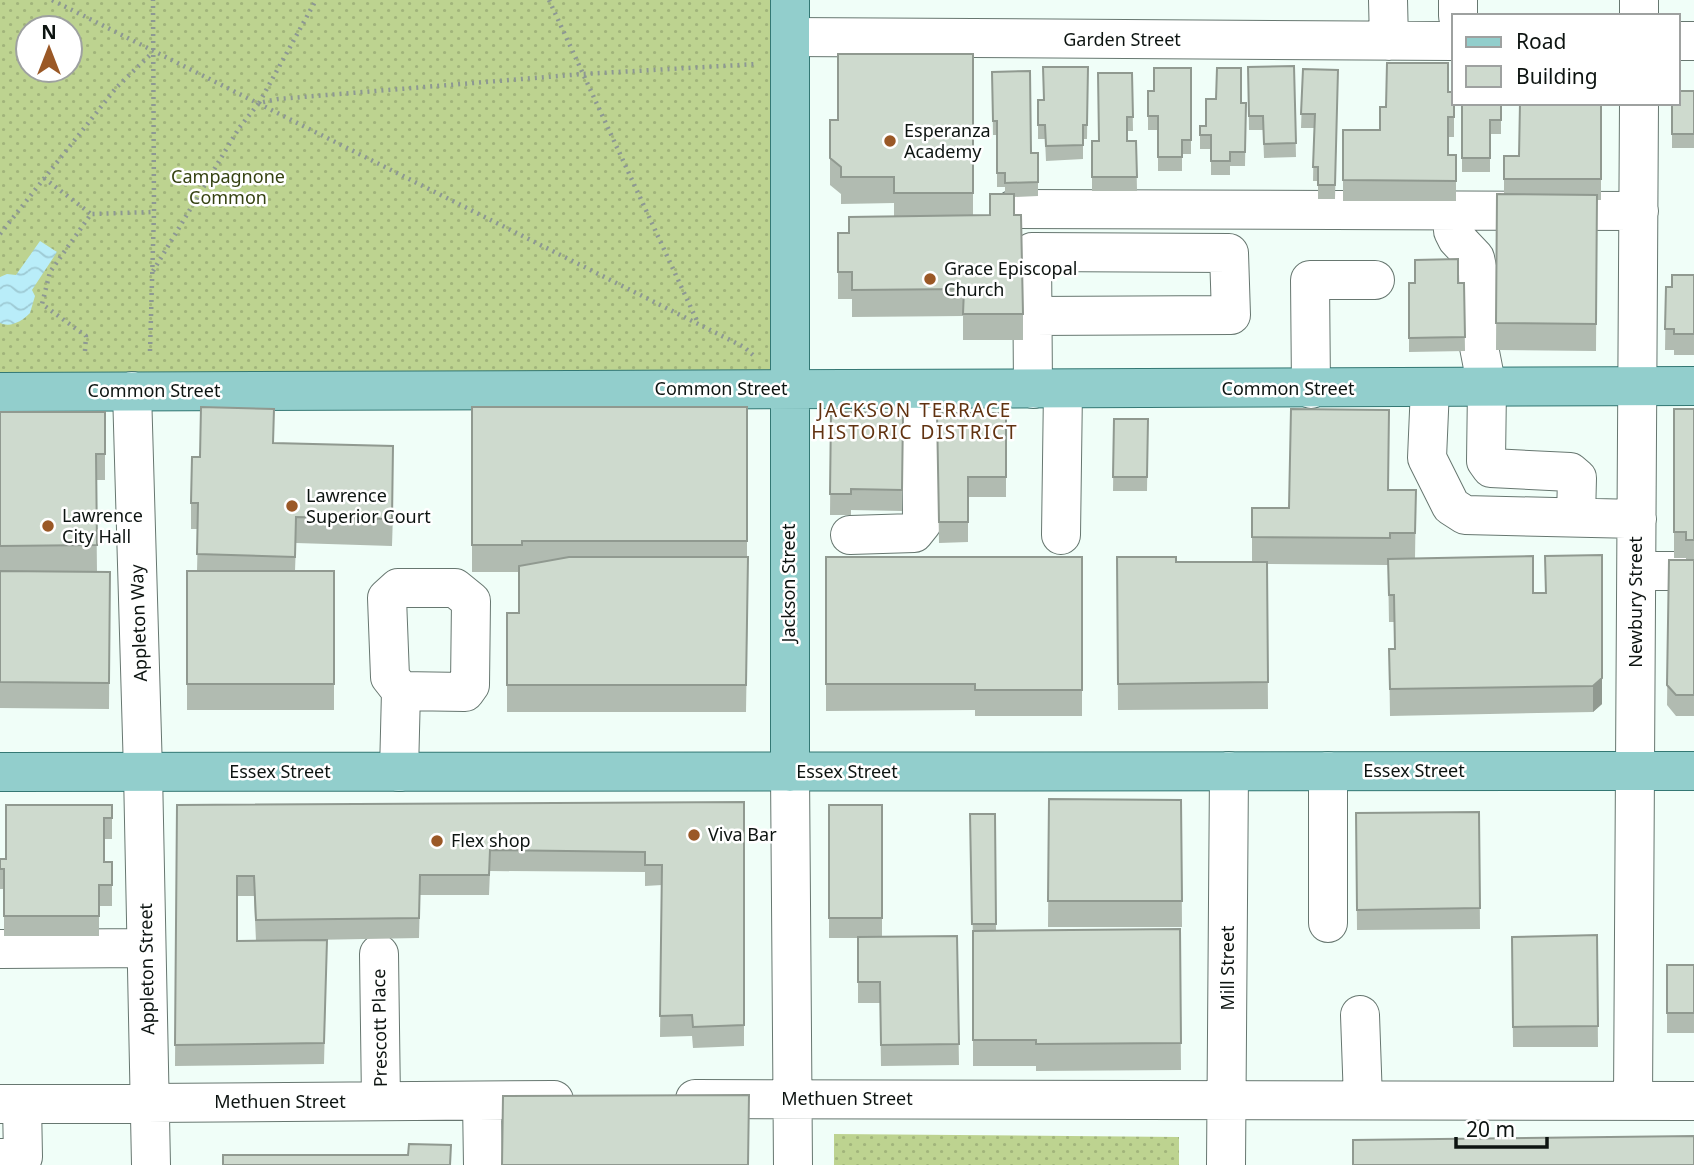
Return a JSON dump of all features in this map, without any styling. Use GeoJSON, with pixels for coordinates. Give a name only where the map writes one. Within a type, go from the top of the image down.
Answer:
{"type":"FeatureCollection","features":[{"type":"Feature","properties":{"kind":"main road","name":"Jackson Street"},"geometry":{"type":"LineString","coordinates":[[790,18],[790,772]]}},
{"type":"Feature","properties":{"kind":"main road","name":"Common Street"},"geometry":{"type":"LineString","coordinates":[[0,392],[1694,386]]}},
{"type":"Feature","properties":{"kind":"main road","name":"Essex Street"},"geometry":{"type":"LineString","coordinates":[[0,772],[1694,771]]}},
{"type":"Feature","properties":{"kind":"street"},"geometry":{"type":"LineString","coordinates":[[1388,0],[1389,41]]}},
{"type":"Feature","properties":{"kind":"street","name":"Garden Street"},"geometry":{"type":"LineString","coordinates":[[790,18],[1389,41],[1452,41]]}},
{"type":"Feature","properties":{"kind":"street","name":"Newbury Street"},"geometry":{"type":"LineString","coordinates":[[1633,1101],[1639,105]]}},
{"type":"Feature","properties":{"kind":"street"},"geometry":{"type":"LineString","coordinates":[[1014,209],[1639,211]]}},
{"type":"Feature","properties":{"kind":"street"},"geometry":{"type":"LineString","coordinates":[[1453,211],[1453,231],[1457,240],[1475,258],[1478,272],[1479,346],[1488,388],[1486,461],[1491,468],[1570,472],[1577,478],[1576,517]]}},
{"type":"Feature","properties":{"kind":"street"},"geometry":{"type":"LineString","coordinates":[[1033,316],[1231,315],[1228,253],[1032,252],[1033,316],[1048,389],[1061,535]]}},
{"type":"Feature","properties":{"kind":"street"},"geometry":{"type":"LineString","coordinates":[[1311,389],[1310,280],[1376,280]]}},
{"type":"Feature","properties":{"kind":"street"},"geometry":{"type":"LineString","coordinates":[[1430,388],[1427,458],[1451,506],[1465,515],[1637,519]]}},
{"type":"Feature","properties":{"kind":"street"},"geometry":{"type":"LineString","coordinates":[[850,535],[914,533],[922,523],[922,389]]}},
{"type":"Feature","properties":{"kind":"street","name":"Appleton Way"},"geometry":{"type":"LineString","coordinates":[[132,391],[143,772]]}},
{"type":"Feature","properties":{"kind":"street"},"geometry":{"type":"LineString","coordinates":[[1442,490],[1455,473],[1486,461]]}},
{"type":"Feature","properties":{"kind":"street"},"geometry":{"type":"LineString","coordinates":[[1637,571],[1694,571]]}},
{"type":"Feature","properties":{"kind":"street"},"geometry":{"type":"LineString","coordinates":[[400,772],[401,691]]}},
{"type":"Feature","properties":{"kind":"street","name":"Appleton Street"},"geometry":{"type":"LineString","coordinates":[[143,772],[150,1165]]}},
{"type":"Feature","properties":{"kind":"street","name":"Jackson Street"},"geometry":{"type":"LineString","coordinates":[[790,772],[793,1165]]}},
{"type":"Feature","properties":{"kind":"street","name":"Mill Street"},"geometry":{"type":"LineString","coordinates":[[1226,1165],[1229,772]]}},
{"type":"Feature","properties":{"kind":"street"},"geometry":{"type":"LineString","coordinates":[[1328,772],[1328,923]]}},
{"type":"Feature","properties":{"kind":"street"},"geometry":{"type":"LineString","coordinates":[[0,949],[146,948]]}},
{"type":"Feature","properties":{"kind":"street","name":"Prescott Place"},"geometry":{"type":"LineString","coordinates":[[379,954],[381,1101]]}},
{"type":"Feature","properties":{"kind":"street"},"geometry":{"type":"LineString","coordinates":[[1360,1015],[1363,1100]]}},
{"type":"Feature","properties":{"kind":"street","name":"Methuen Street"},"geometry":{"type":"LineString","coordinates":[[11,1104],[590,1100]]}},
{"type":"Feature","properties":{"kind":"street","name":"Methuen Street"},"geometry":{"type":"LineString","coordinates":[[657,1100],[1694,1101]]}},
{"type":"Feature","properties":{"kind":"street"},"geometry":{"type":"LineString","coordinates":[[482,1101],[483,1165]]}},
{"type":"Feature","properties":{"kind":"street"},"geometry":{"type":"LineString","coordinates":[[0,1158],[23,1157],[11,1104]]}},
{"type":"Feature","properties":{"kind":"path"},"geometry":{"type":"LineString","coordinates":[[52,0],[744,346],[789,389]]}},
{"type":"Feature","properties":{"kind":"path"},"geometry":{"type":"LineString","coordinates":[[150,351],[155,212],[153,0]]}},
{"type":"Feature","properties":{"kind":"path"},"geometry":{"type":"LineString","coordinates":[[153,271],[239,128],[258,103],[316,0]]}},
{"type":"Feature","properties":{"kind":"path"},"geometry":{"type":"LineString","coordinates":[[549,0],[698,324]]}},
{"type":"Feature","properties":{"kind":"path"},"geometry":{"type":"LineString","coordinates":[[0,234],[116,88],[153,51]]}},
{"type":"Feature","properties":{"kind":"path"},"geometry":{"type":"LineString","coordinates":[[258,103],[278,99],[583,74],[757,64]]}},
{"type":"Feature","properties":{"kind":"path"},"geometry":{"type":"LineString","coordinates":[[44,178],[91,214],[155,212]]}},
{"type":"Feature","properties":{"kind":"path"},"geometry":{"type":"LineString","coordinates":[[85,351],[86,336],[42,304],[50,272],[91,214]]}},
{"type":"Feature","properties":{"kind":"green space","name":"Campagnone Common"},"geometry":{"type":"Polygon","coordinates":[[[0,0],[776,0],[772,372],[0,377],[0,0]]]}},
{"type":"Feature","properties":{"kind":"green space"},"geometry":{"type":"Polygon","coordinates":[[[834,1134],[1179,1137],[1179,1165],[834,1165],[834,1134]]]}},
{"type":"Feature","properties":{"kind":"water"},"geometry":{"type":"Polygon","coordinates":[[[40,241],[57,252],[32,290],[35,296],[30,313],[16,323],[0,323],[0,277],[7,274],[16,275],[40,241]]]}},
{"type":"Feature","properties":{"kind":"building"},"geometry":{"type":"Polygon","coordinates":[[[838,54],[973,54],[973,193],[894,193],[894,177],[841,177],[841,167],[830,158],[830,120],[838,120],[838,54]]]}},
{"type":"Feature","properties":{"kind":"building"},"geometry":{"type":"Polygon","coordinates":[[[1387,63],[1448,63],[1448,92],[1452,92],[1454,117],[1448,117],[1448,155],[1456,155],[1456,181],[1343,180],[1343,130],[1380,130],[1380,107],[1386,107],[1387,63]]]}},
{"type":"Feature","properties":{"kind":"building"},"geometry":{"type":"Polygon","coordinates":[[[1294,66],[1296,143],[1264,144],[1263,116],[1249,116],[1248,67],[1294,66]]]}},
{"type":"Feature","properties":{"kind":"building"},"geometry":{"type":"Polygon","coordinates":[[[1043,67],[1088,67],[1087,125],[1083,125],[1083,145],[1046,146],[1045,125],[1038,125],[1038,100],[1044,100],[1043,67]]]}},
{"type":"Feature","properties":{"kind":"building"},"geometry":{"type":"Polygon","coordinates":[[[1154,68],[1191,68],[1191,140],[1182,140],[1182,157],[1158,157],[1158,116],[1148,116],[1148,91],[1154,91],[1154,68]]]}},
{"type":"Feature","properties":{"kind":"building"},"geometry":{"type":"Polygon","coordinates":[[[1217,68],[1241,68],[1241,103],[1246,103],[1245,152],[1230,152],[1230,161],[1211,161],[1211,135],[1200,135],[1200,126],[1206,126],[1206,99],[1216,99],[1217,68]]]}},
{"type":"Feature","properties":{"kind":"building"},"geometry":{"type":"Polygon","coordinates":[[[1303,69],[1338,70],[1335,185],[1318,185],[1318,167],[1313,167],[1315,114],[1301,114],[1303,69]]]}},
{"type":"Feature","properties":{"kind":"building"},"geometry":{"type":"Polygon","coordinates":[[[1030,71],[1031,153],[1038,153],[1038,182],[1005,183],[1005,173],[997,173],[997,121],[993,121],[992,72],[1030,71]]]}},
{"type":"Feature","properties":{"kind":"building"},"geometry":{"type":"Polygon","coordinates":[[[1098,73],[1132,73],[1133,117],[1127,117],[1127,141],[1136,141],[1137,177],[1092,177],[1092,141],[1099,141],[1098,73]]]}},
{"type":"Feature","properties":{"kind":"building"},"geometry":{"type":"Polygon","coordinates":[[[1680,91],[1694,91],[1694,134],[1672,134],[1672,105],[1680,105],[1680,91]]]}},
{"type":"Feature","properties":{"kind":"building"},"geometry":{"type":"Polygon","coordinates":[[[1462,105],[1501,105],[1501,120],[1490,120],[1490,158],[1462,158],[1462,105]]]}},
{"type":"Feature","properties":{"kind":"building"},"geometry":{"type":"Polygon","coordinates":[[[1520,105],[1601,105],[1601,179],[1504,179],[1504,156],[1519,156],[1520,105]]]}},
{"type":"Feature","properties":{"kind":"building","name":"Grace Episcopal Church"},"geometry":{"type":"Polygon","coordinates":[[[990,194],[1014,194],[1014,215],[1021,215],[1023,314],[963,314],[964,289],[852,290],[852,272],[838,272],[838,233],[849,233],[849,217],[990,215],[990,194]]]}},
{"type":"Feature","properties":{"kind":"building"},"geometry":{"type":"Polygon","coordinates":[[[1497,194],[1597,195],[1596,324],[1496,323],[1497,194]]]}},
{"type":"Feature","properties":{"kind":"building"},"geometry":{"type":"Polygon","coordinates":[[[1458,259],[1458,283],[1464,283],[1465,337],[1409,338],[1409,283],[1415,283],[1415,260],[1458,259]]]}},
{"type":"Feature","properties":{"kind":"building"},"geometry":{"type":"Polygon","coordinates":[[[1672,275],[1694,275],[1694,334],[1674,334],[1674,329],[1665,329],[1666,287],[1672,287],[1672,275]]]}},
{"type":"Feature","properties":{"kind":"building","name":"Lawrence Superior Court"},"geometry":{"type":"Polygon","coordinates":[[[201,407],[274,409],[273,443],[393,446],[392,519],[296,517],[295,557],[197,554],[198,503],[191,503],[192,457],[200,457],[201,407]]]}},
{"type":"Feature","properties":{"kind":"building"},"geometry":{"type":"Polygon","coordinates":[[[472,407],[747,407],[747,541],[522,541],[522,545],[472,545],[472,407]]]}},
{"type":"Feature","properties":{"kind":"building"},"geometry":{"type":"Polygon","coordinates":[[[1291,409],[1389,410],[1388,490],[1416,490],[1415,533],[1390,533],[1390,538],[1252,537],[1252,508],[1289,508],[1291,409]]]}},
{"type":"Feature","properties":{"kind":"building"},"geometry":{"type":"Polygon","coordinates":[[[1674,409],[1694,409],[1694,540],[1686,540],[1686,532],[1674,532],[1674,409]]]}},
{"type":"Feature","properties":{"kind":"building","name":"Lawrence City Hall"},"geometry":{"type":"Polygon","coordinates":[[[0,412],[105,412],[105,454],[96,454],[97,545],[0,546],[0,412]]]}},
{"type":"Feature","properties":{"kind":"building"},"geometry":{"type":"Polygon","coordinates":[[[831,412],[903,413],[902,490],[851,489],[851,494],[830,494],[831,412]]]}},
{"type":"Feature","properties":{"kind":"building"},"geometry":{"type":"Polygon","coordinates":[[[937,413],[1006,413],[1006,477],[968,477],[968,522],[939,522],[937,413]]]}},
{"type":"Feature","properties":{"kind":"building"},"geometry":{"type":"Polygon","coordinates":[[[1114,419],[1148,419],[1147,477],[1113,477],[1114,419]]]}},
{"type":"Feature","properties":{"kind":"building"},"geometry":{"type":"Polygon","coordinates":[[[1602,555],[1602,678],[1593,686],[1390,689],[1389,649],[1395,649],[1394,595],[1389,595],[1388,559],[1533,556],[1533,593],[1546,593],[1545,556],[1602,555]]]}},
{"type":"Feature","properties":{"kind":"building"},"geometry":{"type":"Polygon","coordinates":[[[569,557],[748,557],[746,685],[507,685],[507,613],[519,613],[519,566],[569,557]]]}},
{"type":"Feature","properties":{"kind":"building"},"geometry":{"type":"Polygon","coordinates":[[[826,557],[1082,557],[1082,690],[975,690],[975,684],[826,684],[826,557]]]}},
{"type":"Feature","properties":{"kind":"building"},"geometry":{"type":"Polygon","coordinates":[[[1117,557],[1176,557],[1176,562],[1267,562],[1268,682],[1118,684],[1117,557]]]}},
{"type":"Feature","properties":{"kind":"building"},"geometry":{"type":"Polygon","coordinates":[[[1669,560],[1694,560],[1694,695],[1676,695],[1667,685],[1669,560]]]}},
{"type":"Feature","properties":{"kind":"building"},"geometry":{"type":"Polygon","coordinates":[[[0,571],[110,572],[109,683],[0,682],[0,571]]]}},
{"type":"Feature","properties":{"kind":"building"},"geometry":{"type":"Polygon","coordinates":[[[187,571],[334,571],[334,684],[187,684],[187,571]]]}},
{"type":"Feature","properties":{"kind":"building"},"geometry":{"type":"Polygon","coordinates":[[[1049,799],[1181,800],[1182,901],[1048,901],[1049,799]]]}},
{"type":"Feature","properties":{"kind":"building"},"geometry":{"type":"Polygon","coordinates":[[[744,802],[744,1025],[693,1027],[692,1015],[660,1016],[662,865],[645,865],[645,852],[490,850],[489,875],[420,875],[419,918],[256,920],[254,876],[237,876],[237,941],[327,940],[324,1043],[175,1045],[177,805],[744,802]]]}},
{"type":"Feature","properties":{"kind":"building"},"geometry":{"type":"Polygon","coordinates":[[[6,805],[112,805],[112,818],[104,818],[104,862],[112,862],[112,885],[99,885],[99,916],[4,916],[4,869],[0,869],[0,859],[6,859],[6,805]]]}},
{"type":"Feature","properties":{"kind":"building"},"geometry":{"type":"Polygon","coordinates":[[[829,805],[882,805],[882,918],[829,918],[829,805]]]}},
{"type":"Feature","properties":{"kind":"building"},"geometry":{"type":"Polygon","coordinates":[[[1479,812],[1480,908],[1357,910],[1356,813],[1479,812]]]}},
{"type":"Feature","properties":{"kind":"building"},"geometry":{"type":"Polygon","coordinates":[[[970,814],[995,814],[996,924],[972,924],[970,814]]]}},
{"type":"Feature","properties":{"kind":"building"},"geometry":{"type":"Polygon","coordinates":[[[1180,929],[1181,1043],[1036,1044],[1036,1040],[973,1040],[973,931],[1180,929]]]}},
{"type":"Feature","properties":{"kind":"building"},"geometry":{"type":"Polygon","coordinates":[[[1597,935],[1598,1026],[1513,1027],[1512,937],[1597,935]]]}},
{"type":"Feature","properties":{"kind":"building"},"geometry":{"type":"Polygon","coordinates":[[[957,936],[959,1044],[881,1045],[880,982],[858,982],[858,937],[957,936]]]}},
{"type":"Feature","properties":{"kind":"building"},"geometry":{"type":"Polygon","coordinates":[[[1667,965],[1694,965],[1694,1013],[1667,1013],[1667,965]]]}},
{"type":"Feature","properties":{"kind":"building"},"geometry":{"type":"Polygon","coordinates":[[[749,1095],[748,1165],[502,1165],[503,1096],[749,1095]]]}},
{"type":"Feature","properties":{"kind":"building"},"geometry":{"type":"Polygon","coordinates":[[[1694,1136],[1694,1165],[1353,1165],[1353,1140],[1694,1136]]]}},
{"type":"Feature","properties":{"kind":"building"},"geometry":{"type":"Polygon","coordinates":[[[409,1144],[451,1145],[450,1165],[223,1165],[223,1155],[408,1155],[409,1144]]]}},
{"type":"Feature","properties":{"kind":"place","name":"Esperanza Academy"},"geometry":{"type":"Point","coordinates":[890,141]}},
{"type":"Feature","properties":{"kind":"place","name":"Grace Episcopal Church"},"geometry":{"type":"Point","coordinates":[930,279]}},
{"type":"Feature","properties":{"kind":"place","name":"Lawrence Superior Court"},"geometry":{"type":"Point","coordinates":[292,506]}},
{"type":"Feature","properties":{"kind":"place","name":"Lawrence City Hall"},"geometry":{"type":"Point","coordinates":[48,526]}},
{"type":"Feature","properties":{"kind":"place","name":"Viva Bar"},"geometry":{"type":"Point","coordinates":[694,835]}},
{"type":"Feature","properties":{"kind":"place","name":"Flex shop"},"geometry":{"type":"Point","coordinates":[437,841]}},
{"type":"Feature","properties":{"kind":"district","name":"JACKSON TERRACE HISTORIC DISTRICT"},"geometry":{"type":"Point","coordinates":[915,421]}}]}
